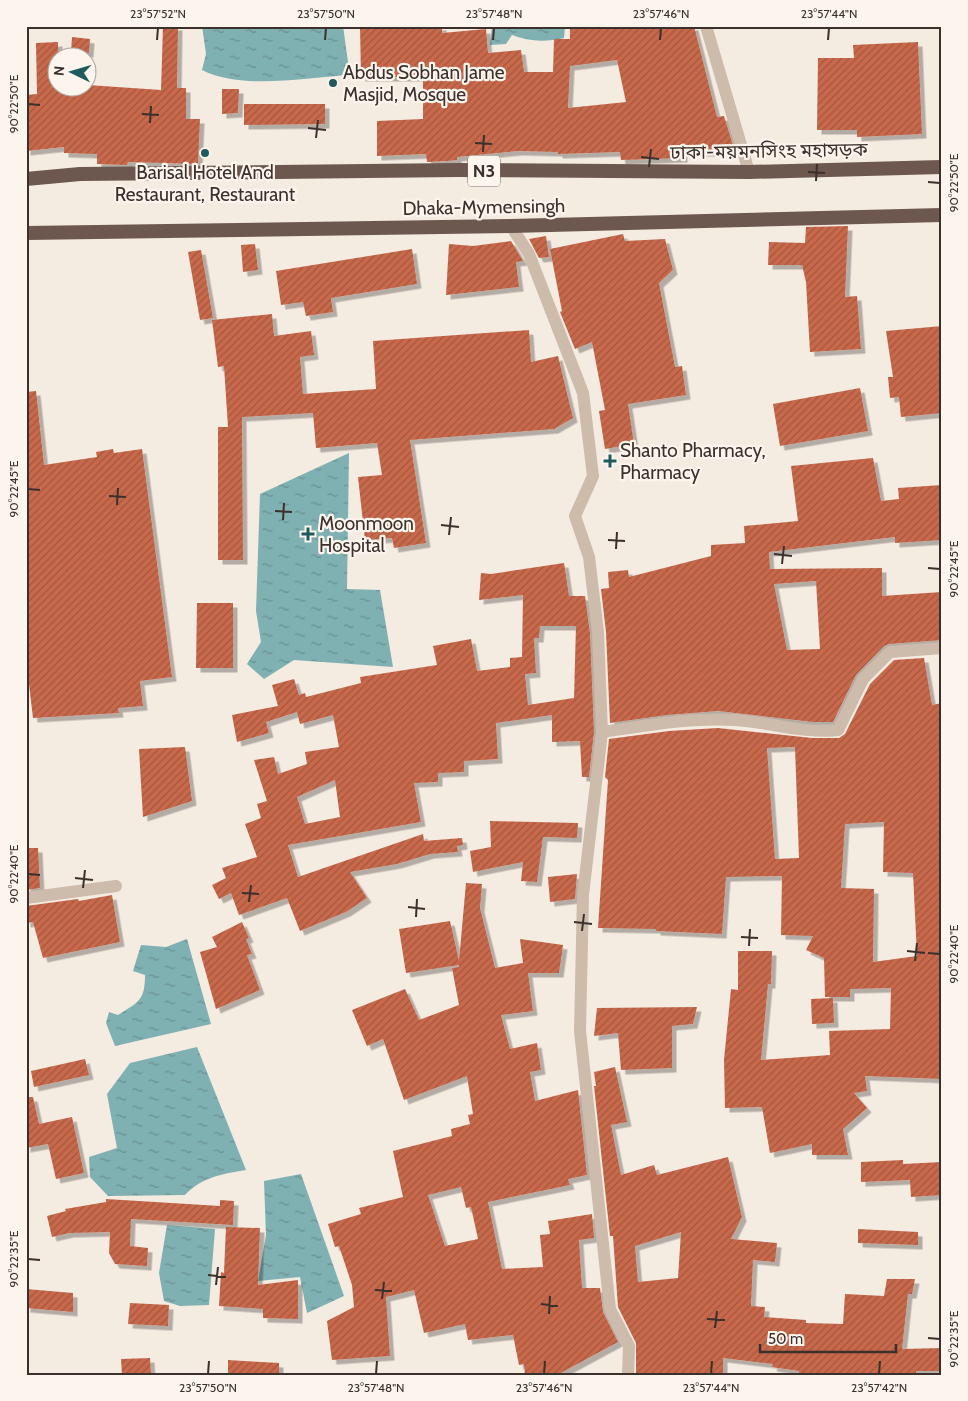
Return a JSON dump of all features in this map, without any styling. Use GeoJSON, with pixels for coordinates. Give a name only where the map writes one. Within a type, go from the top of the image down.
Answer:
{"type":"FeatureCollection","features":[{"type":"Feature","properties":{"kind":"highway","name":"ঢাকা-ময়মনসিংহ মহাসড়ক"},"geometry":{"type":"LineString","coordinates":[[26,179],[80,174],[457,170],[749,172],[942,167]]}},
{"type":"Feature","properties":{"kind":"highway","name":"Dhaka-Mymensingh"},"geometry":{"type":"LineString","coordinates":[[26,234],[511,226],[942,215]]}},
{"type":"Feature","properties":{"kind":"street"},"geometry":{"type":"LineString","coordinates":[[706,26],[749,172]]}},
{"type":"Feature","properties":{"kind":"street"},"geometry":{"type":"LineString","coordinates":[[511,226],[529,254],[583,393],[593,476],[575,516],[589,556],[598,632],[602,732],[583,895],[580,1031],[610,1309],[629,1346],[628,1375]]}},
{"type":"Feature","properties":{"kind":"street"},"geometry":{"type":"LineString","coordinates":[[602,732],[677,722],[734,720],[821,731],[838,730],[863,679],[890,652],[942,648]]}},
{"type":"Feature","properties":{"kind":"street"},"geometry":{"type":"LineString","coordinates":[[26,898],[116,886]]}},
{"type":"Feature","properties":{"kind":"water"},"geometry":{"type":"Polygon","coordinates":[[[202,26],[343,26],[348,62],[347,75],[273,81],[235,80],[218,76],[202,70],[206,54],[202,26]]]}},
{"type":"Feature","properties":{"kind":"water"},"geometry":{"type":"Polygon","coordinates":[[[492,26],[565,26],[564,38],[538,41],[512,35],[506,44],[490,45],[492,26]]]}},
{"type":"Feature","properties":{"kind":"water"},"geometry":{"type":"Polygon","coordinates":[[[349,453],[347,589],[380,590],[393,667],[294,660],[264,679],[247,664],[261,642],[256,611],[260,494],[349,453]]]}},
{"type":"Feature","properties":{"kind":"water"},"geometry":{"type":"Polygon","coordinates":[[[187,939],[211,1024],[115,1046],[106,1023],[109,1012],[118,1015],[136,1003],[142,995],[145,975],[133,971],[141,945],[166,947],[187,939]]]}},
{"type":"Feature","properties":{"kind":"water"},"geometry":{"type":"Polygon","coordinates":[[[197,1047],[246,1170],[205,1180],[185,1195],[108,1196],[90,1177],[89,1157],[117,1148],[107,1094],[130,1063],[197,1047]]]}},
{"type":"Feature","properties":{"kind":"water"},"geometry":{"type":"Polygon","coordinates":[[[301,1174],[344,1296],[307,1313],[300,1277],[258,1281],[266,1235],[264,1181],[301,1174]]]}},
{"type":"Feature","properties":{"kind":"water"},"geometry":{"type":"Polygon","coordinates":[[[167,1225],[215,1229],[209,1305],[180,1306],[164,1301],[159,1273],[167,1225]]]}},
{"type":"Feature","properties":{"kind":"building"},"geometry":{"type":"Polygon","coordinates":[[[163,26],[178,26],[177,88],[186,88],[186,119],[200,119],[198,164],[128,162],[127,165],[97,164],[97,154],[64,153],[64,147],[26,151],[26,95],[37,94],[36,43],[58,42],[58,48],[48,48],[48,98],[98,98],[98,86],[161,90],[163,26]]]}},
{"type":"Feature","properties":{"kind":"building"},"geometry":{"type":"Polygon","coordinates":[[[360,26],[442,26],[442,33],[486,29],[488,53],[521,50],[524,72],[553,72],[554,39],[570,39],[570,26],[694,26],[717,117],[724,116],[735,152],[683,152],[683,158],[621,160],[620,152],[558,154],[558,152],[518,151],[457,157],[457,160],[427,162],[426,154],[377,156],[377,121],[423,119],[423,77],[361,77],[360,26]],[[617,60],[570,66],[568,108],[626,102],[617,60]]]}},
{"type":"Feature","properties":{"kind":"building"},"geometry":{"type":"Polygon","coordinates":[[[72,37],[90,39],[89,48],[71,48],[72,37]]]}},
{"type":"Feature","properties":{"kind":"building"},"geometry":{"type":"Polygon","coordinates":[[[918,42],[922,134],[857,137],[857,130],[817,130],[818,58],[854,58],[853,45],[918,42]]]}},
{"type":"Feature","properties":{"kind":"building"},"geometry":{"type":"Polygon","coordinates":[[[222,89],[239,89],[238,113],[222,114],[222,89]]]}},
{"type":"Feature","properties":{"kind":"building"},"geometry":{"type":"Polygon","coordinates":[[[244,104],[325,104],[325,124],[244,125],[244,104]]]}},
{"type":"Feature","properties":{"kind":"building"},"geometry":{"type":"Polygon","coordinates":[[[848,226],[845,297],[857,296],[861,349],[810,352],[806,282],[802,265],[768,265],[769,242],[805,243],[806,227],[848,226]]]}},
{"type":"Feature","properties":{"kind":"building"},"geometry":{"type":"Polygon","coordinates":[[[623,234],[625,241],[665,239],[673,270],[659,283],[675,367],[682,366],[686,395],[628,404],[634,444],[605,449],[599,411],[605,410],[592,342],[575,349],[560,312],[562,311],[550,249],[623,234]]]}},
{"type":"Feature","properties":{"kind":"building"},"geometry":{"type":"Polygon","coordinates":[[[546,236],[549,257],[539,258],[529,239],[546,236]]]}},
{"type":"Feature","properties":{"kind":"building"},"geometry":{"type":"Polygon","coordinates":[[[511,241],[523,261],[516,262],[519,287],[446,295],[449,244],[473,246],[511,241]]]}},
{"type":"Feature","properties":{"kind":"building"},"geometry":{"type":"Polygon","coordinates":[[[255,244],[258,270],[243,272],[241,245],[255,244]]]}},
{"type":"Feature","properties":{"kind":"building"},"geometry":{"type":"Polygon","coordinates":[[[412,249],[417,284],[331,298],[333,312],[306,316],[303,302],[281,305],[276,271],[412,249]]]}},
{"type":"Feature","properties":{"kind":"building"},"geometry":{"type":"Polygon","coordinates":[[[201,250],[213,318],[200,320],[188,252],[201,250]]]}},
{"type":"Feature","properties":{"kind":"building"},"geometry":{"type":"Polygon","coordinates":[[[272,314],[274,336],[311,331],[314,355],[300,357],[303,394],[376,389],[373,341],[529,330],[531,362],[558,356],[573,418],[554,429],[410,440],[426,543],[394,548],[392,538],[365,540],[358,477],[382,475],[377,443],[316,448],[313,413],[242,417],[243,560],[218,560],[218,427],[228,427],[224,366],[218,367],[212,320],[272,314]]]}},
{"type":"Feature","properties":{"kind":"building"},"geometry":{"type":"Polygon","coordinates":[[[942,326],[942,413],[901,417],[899,397],[890,398],[888,377],[893,377],[886,331],[942,326]]]}},
{"type":"Feature","properties":{"kind":"building"},"geometry":{"type":"Polygon","coordinates":[[[860,388],[868,431],[780,446],[773,404],[860,388]]]}},
{"type":"Feature","properties":{"kind":"building"},"geometry":{"type":"Polygon","coordinates":[[[36,391],[44,465],[97,457],[96,452],[113,449],[114,453],[142,449],[172,677],[140,681],[143,706],[118,708],[119,713],[33,718],[26,659],[26,392],[36,391]]]}},
{"type":"Feature","properties":{"kind":"building"},"geometry":{"type":"Polygon","coordinates":[[[873,458],[881,501],[899,499],[898,488],[942,485],[942,540],[895,543],[895,537],[769,552],[770,569],[882,568],[882,596],[942,592],[942,640],[884,646],[856,675],[833,722],[813,722],[718,711],[667,715],[610,723],[606,632],[601,589],[609,588],[608,572],[628,570],[629,577],[711,556],[711,545],[745,543],[744,526],[798,521],[791,466],[873,458]],[[816,581],[774,584],[787,650],[820,649],[816,581]]]}},
{"type":"Feature","properties":{"kind":"building"},"geometry":{"type":"Polygon","coordinates":[[[564,563],[569,596],[585,596],[590,633],[594,732],[589,777],[582,777],[580,741],[552,742],[552,715],[496,723],[498,759],[464,761],[464,772],[438,773],[438,782],[414,783],[421,822],[288,845],[298,877],[423,834],[424,841],[462,838],[463,845],[457,846],[458,852],[430,854],[397,864],[350,872],[367,898],[346,912],[300,931],[287,898],[239,915],[231,893],[219,899],[212,885],[226,878],[222,868],[257,857],[245,824],[261,818],[257,804],[267,801],[254,760],[274,757],[278,774],[307,764],[305,752],[339,747],[333,715],[300,724],[297,712],[266,722],[269,733],[237,742],[232,715],[278,706],[272,685],[294,679],[299,695],[305,693],[306,697],[361,683],[360,677],[437,665],[433,646],[471,639],[477,671],[510,667],[510,658],[522,657],[523,595],[479,600],[481,573],[491,574],[564,563]],[[540,626],[539,638],[534,638],[536,673],[525,674],[528,705],[574,698],[576,626],[540,626]],[[335,780],[297,797],[305,824],[340,817],[335,780]]]}},
{"type":"Feature","properties":{"kind":"building"},"geometry":{"type":"Polygon","coordinates":[[[197,603],[233,603],[233,668],[196,668],[197,603]]]}},
{"type":"Feature","properties":{"kind":"building"},"geometry":{"type":"Polygon","coordinates":[[[924,658],[932,705],[942,703],[942,1079],[865,1076],[867,1091],[854,1093],[867,1108],[843,1129],[848,1155],[812,1155],[812,1144],[770,1153],[762,1107],[725,1108],[724,1060],[731,989],[738,990],[738,951],[772,951],[771,984],[768,984],[761,1060],[830,1055],[829,1031],[890,1029],[891,988],[850,989],[850,997],[825,997],[824,958],[806,950],[813,936],[781,935],[782,876],[726,877],[722,934],[656,931],[656,929],[598,928],[608,780],[605,777],[609,739],[669,731],[718,728],[812,738],[839,738],[845,734],[870,684],[894,660],[924,658]],[[795,747],[767,748],[775,859],[799,858],[795,747]],[[884,822],[845,824],[841,888],[874,889],[873,962],[917,956],[913,873],[883,872],[884,822]]]}},
{"type":"Feature","properties":{"kind":"building"},"geometry":{"type":"Polygon","coordinates":[[[185,747],[192,801],[143,817],[139,749],[185,747]]]}},
{"type":"Feature","properties":{"kind":"building"},"geometry":{"type":"Polygon","coordinates":[[[490,821],[578,823],[577,838],[543,837],[537,882],[521,881],[523,862],[473,872],[470,851],[491,847],[490,821]]]}},
{"type":"Feature","properties":{"kind":"building"},"geometry":{"type":"Polygon","coordinates":[[[26,848],[38,848],[40,888],[26,890],[26,848]]]}},
{"type":"Feature","properties":{"kind":"building"},"geometry":{"type":"Polygon","coordinates":[[[577,874],[575,899],[550,902],[548,877],[577,874]]]}},
{"type":"Feature","properties":{"kind":"building"},"geometry":{"type":"Polygon","coordinates":[[[466,883],[482,884],[480,908],[495,968],[523,963],[520,939],[563,945],[559,973],[528,973],[533,1011],[501,1015],[510,1049],[537,1043],[541,1070],[530,1072],[535,1101],[578,1090],[587,1175],[568,1179],[570,1185],[488,1202],[502,1269],[543,1267],[540,1235],[550,1234],[548,1221],[592,1214],[594,1238],[579,1240],[582,1288],[600,1288],[603,1312],[618,1342],[557,1375],[525,1375],[524,1364],[519,1365],[513,1335],[468,1340],[465,1324],[424,1333],[414,1290],[386,1297],[390,1356],[332,1360],[327,1321],[354,1307],[352,1285],[339,1246],[335,1247],[328,1224],[361,1214],[359,1208],[403,1197],[393,1151],[452,1136],[451,1129],[470,1124],[468,1115],[473,1114],[467,1076],[404,1100],[383,1039],[367,1046],[352,1010],[405,989],[419,1020],[459,1005],[452,968],[459,967],[459,965],[406,973],[399,929],[450,921],[459,961],[466,883]],[[461,1187],[428,1195],[445,1246],[478,1239],[471,1207],[466,1208],[461,1187]]]}},
{"type":"Feature","properties":{"kind":"building"},"geometry":{"type":"Polygon","coordinates":[[[112,895],[120,942],[43,958],[33,922],[26,923],[26,906],[78,899],[79,901],[112,895]]]}},
{"type":"Feature","properties":{"kind":"building"},"geometry":{"type":"Polygon","coordinates":[[[242,922],[249,938],[246,939],[252,954],[247,955],[260,990],[216,1009],[200,952],[217,947],[212,937],[242,922]]]}},
{"type":"Feature","properties":{"kind":"building"},"geometry":{"type":"Polygon","coordinates":[[[833,998],[834,1023],[812,1024],[811,999],[833,998]]]}},
{"type":"Feature","properties":{"kind":"building"},"geometry":{"type":"Polygon","coordinates":[[[697,1007],[693,1024],[672,1026],[672,1068],[621,1070],[618,1033],[594,1036],[597,1008],[697,1007]]]}},
{"type":"Feature","properties":{"kind":"building"},"geometry":{"type":"Polygon","coordinates":[[[85,1059],[89,1075],[34,1087],[31,1071],[85,1059]]]}},
{"type":"Feature","properties":{"kind":"building"},"geometry":{"type":"Polygon","coordinates":[[[615,1067],[627,1122],[611,1125],[621,1175],[654,1165],[657,1175],[728,1157],[742,1217],[731,1239],[777,1243],[775,1262],[753,1260],[751,1306],[765,1307],[764,1317],[806,1320],[806,1323],[843,1324],[845,1294],[884,1296],[887,1279],[915,1279],[912,1294],[908,1294],[902,1349],[942,1348],[942,1371],[916,1371],[917,1375],[799,1375],[799,1371],[772,1367],[773,1364],[723,1358],[723,1375],[636,1375],[636,1343],[618,1307],[613,1236],[610,1236],[594,1072],[615,1067]],[[681,1232],[635,1246],[638,1282],[678,1278],[681,1232]]]}},
{"type":"Feature","properties":{"kind":"building"},"geometry":{"type":"Polygon","coordinates":[[[26,1097],[33,1097],[39,1124],[72,1117],[84,1173],[56,1179],[48,1144],[26,1148],[26,1097]]]}},
{"type":"Feature","properties":{"kind":"building"},"geometry":{"type":"Polygon","coordinates":[[[903,1160],[903,1164],[942,1162],[942,1195],[911,1197],[910,1180],[861,1182],[861,1162],[903,1160]]]}},
{"type":"Feature","properties":{"kind":"building"},"geometry":{"type":"Polygon","coordinates":[[[106,1199],[220,1206],[220,1200],[234,1201],[233,1225],[131,1219],[130,1246],[148,1248],[147,1266],[115,1264],[109,1253],[110,1232],[69,1233],[52,1237],[47,1216],[66,1211],[65,1209],[106,1202],[106,1199]]]}},
{"type":"Feature","properties":{"kind":"building"},"geometry":{"type":"Polygon","coordinates":[[[226,1227],[260,1228],[258,1285],[298,1280],[298,1319],[263,1318],[263,1309],[219,1306],[221,1272],[224,1273],[226,1227]]]}},
{"type":"Feature","properties":{"kind":"building"},"geometry":{"type":"Polygon","coordinates":[[[858,1229],[918,1232],[918,1245],[858,1243],[858,1229]]]}},
{"type":"Feature","properties":{"kind":"building"},"geometry":{"type":"Polygon","coordinates":[[[26,1289],[73,1293],[73,1312],[26,1308],[26,1289]]]}},
{"type":"Feature","properties":{"kind":"building"},"geometry":{"type":"Polygon","coordinates":[[[130,1303],[169,1305],[168,1326],[128,1324],[130,1303]]]}},
{"type":"Feature","properties":{"kind":"building"},"geometry":{"type":"Polygon","coordinates":[[[150,1358],[151,1375],[122,1375],[121,1359],[150,1358]]]}},
{"type":"Feature","properties":{"kind":"building"},"geometry":{"type":"Polygon","coordinates":[[[228,1360],[279,1363],[279,1375],[228,1375],[228,1360]]]}},
{"type":"Feature","properties":{"kind":"place","name":"Abdus Sobhan Jame Masjid, Mosque"},"geometry":{"type":"Point","coordinates":[333,83]}},
{"type":"Feature","properties":{"kind":"place","name":"Barisal Hotel And Restaurant, Restaurant"},"geometry":{"type":"Point","coordinates":[205,153]}},
{"type":"Feature","properties":{"kind":"place","name":"Shanto Pharmacy, Pharmacy"},"geometry":{"type":"Point","coordinates":[610,461]}},
{"type":"Feature","properties":{"kind":"place","name":"Moonmoon Hospital"},"geometry":{"type":"Point","coordinates":[308,534]}}]}
